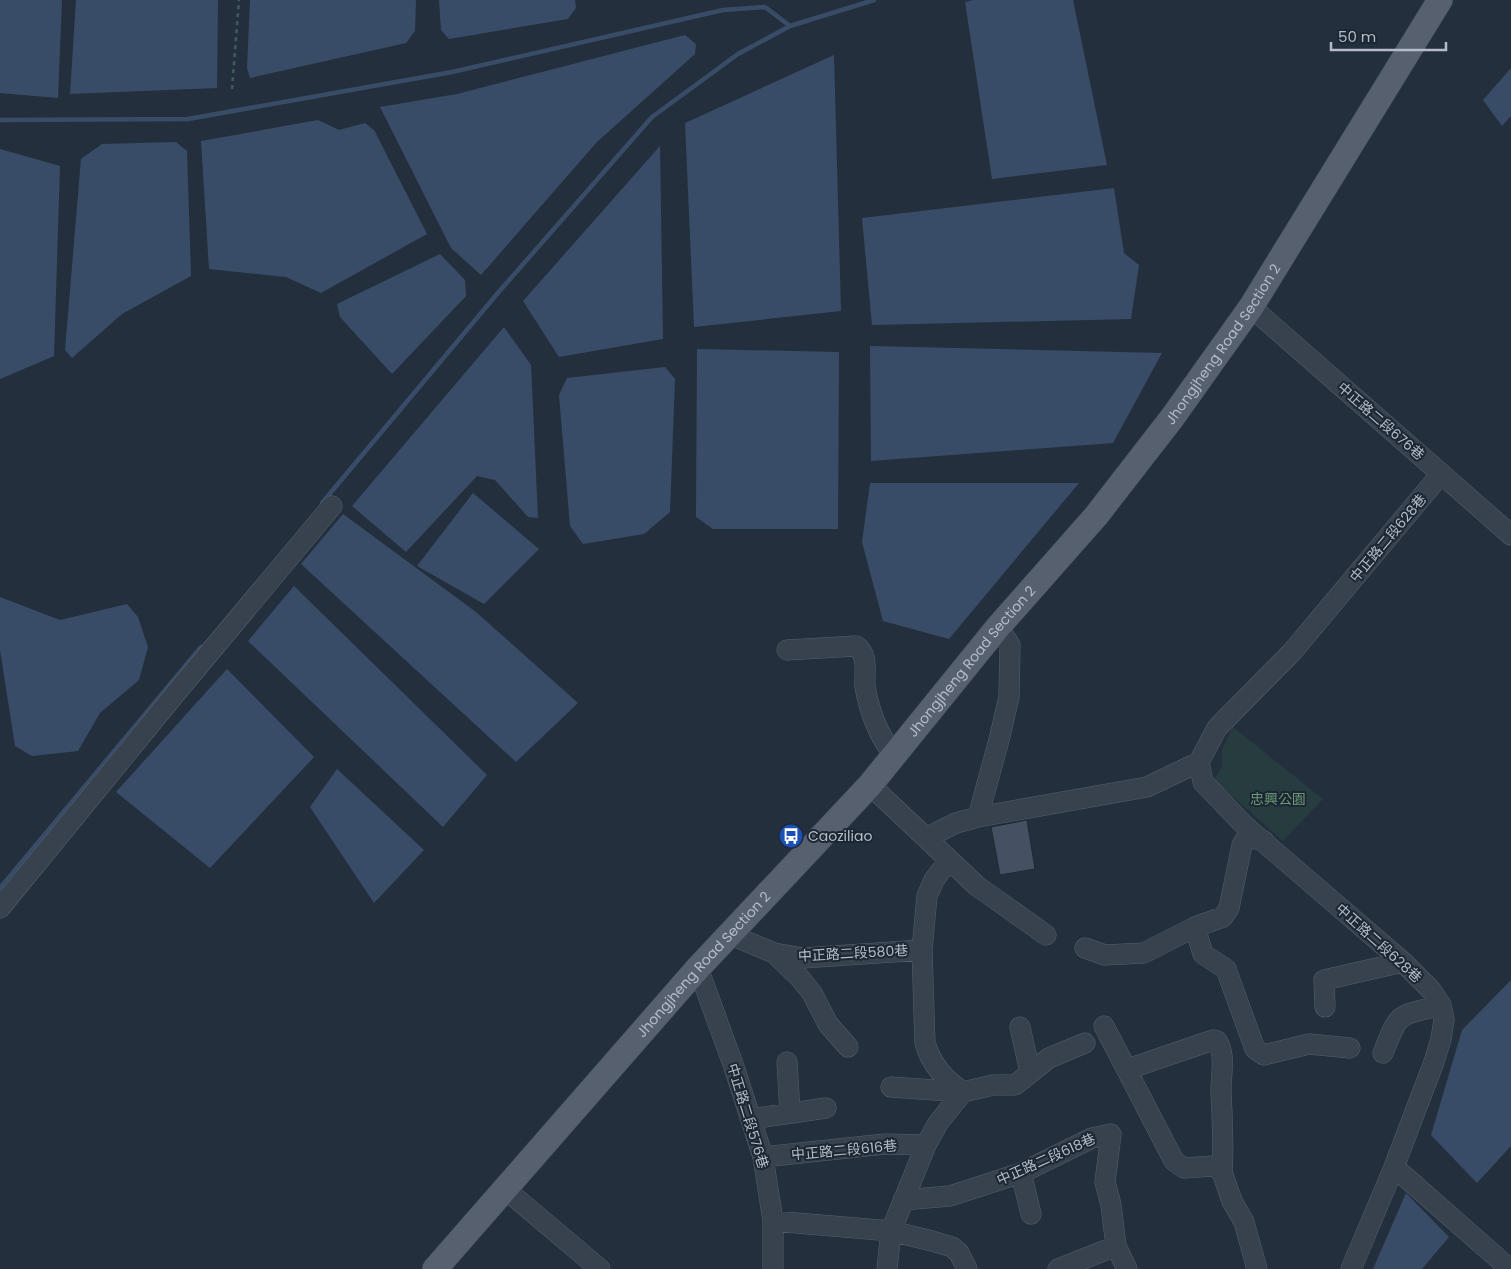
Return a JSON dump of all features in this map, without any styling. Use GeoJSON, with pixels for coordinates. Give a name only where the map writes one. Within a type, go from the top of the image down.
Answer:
{"type":"FeatureCollection","features":[{"type":"Feature","properties":{"kind":"main road","name":"Jhongjheng Road Section 2"},"geometry":{"type":"LineString","coordinates":[[435,1269],[698,968],[870,785],[998,627],[1096,516],[1172,418],[1251,307],[1440,0]]}},
{"type":"Feature","properties":{"kind":"street","name":"中正路二段676巷"},"geometry":{"type":"LineString","coordinates":[[1251,307],[1511,535]]}},
{"type":"Feature","properties":{"kind":"street","name":"中正路二段628巷"},"geometry":{"type":"LineString","coordinates":[[1441,474],[1292,652],[1217,728],[1199,762],[1203,782],[1245,826],[1403,962],[1431,990],[1441,1005]]}},
{"type":"Feature","properties":{"kind":"street"},"geometry":{"type":"LineString","coordinates":[[0,908],[332,506]]}},
{"type":"Feature","properties":{"kind":"street"},"geometry":{"type":"LineString","coordinates":[[978,817],[1009,697],[1010,645],[998,627]]}},
{"type":"Feature","properties":{"kind":"street"},"geometry":{"type":"LineString","coordinates":[[788,650],[856,646],[861,649],[864,654],[865,686],[872,715],[881,738],[894,754]]}},
{"type":"Feature","properties":{"kind":"street"},"geometry":{"type":"LineString","coordinates":[[926,838],[956,823],[978,817],[1147,787],[1199,762]]}},
{"type":"Feature","properties":{"kind":"street"},"geometry":{"type":"LineString","coordinates":[[870,785],[977,886],[1046,935]]}},
{"type":"Feature","properties":{"kind":"street"},"geometry":{"type":"LineString","coordinates":[[1085,948],[1105,955],[1144,954],[1194,927],[1227,913],[1242,845],[1247,837],[1264,841]]}},
{"type":"Feature","properties":{"kind":"street","name":"中正路二段580巷"},"geometry":{"type":"LineString","coordinates":[[948,860],[929,889],[922,950],[927,1050],[943,1077],[963,1092]]}},
{"type":"Feature","properties":{"kind":"street"},"geometry":{"type":"LineString","coordinates":[[1194,927],[1203,954],[1226,969],[1255,1049],[1259,1054],[1264,1055],[1309,1044],[1350,1048]]}},
{"type":"Feature","properties":{"kind":"street","name":"中正路二段580巷"},"geometry":{"type":"LineString","coordinates":[[729,934],[774,953],[803,958],[922,950]]}},
{"type":"Feature","properties":{"kind":"street"},"geometry":{"type":"LineString","coordinates":[[774,953],[799,976],[812,993],[828,1024],[848,1047]]}},
{"type":"Feature","properties":{"kind":"street"},"geometry":{"type":"LineString","coordinates":[[1325,1007],[1324,980],[1403,962]]}},
{"type":"Feature","properties":{"kind":"street","name":"中正路二段576巷"},"geometry":{"type":"LineString","coordinates":[[698,968],[763,1157],[773,1221],[774,1269]]}},
{"type":"Feature","properties":{"kind":"street"},"geometry":{"type":"LineString","coordinates":[[1351,1269],[1394,1167],[1441,1039],[1444,1020],[1441,1005],[1400,1016],[1395,1021],[1383,1053]]}},
{"type":"Feature","properties":{"kind":"street"},"geometry":{"type":"LineString","coordinates":[[1104,1026],[1178,1166],[1184,1168],[1214,1166],[1222,1172]]}},
{"type":"Feature","properties":{"kind":"street"},"geometry":{"type":"LineString","coordinates":[[1020,1027],[1030,1072]]}},
{"type":"Feature","properties":{"kind":"street"},"geometry":{"type":"LineString","coordinates":[[1128,1069],[1213,1040],[1217,1041],[1222,1060],[1221,1089],[1224,1138],[1222,1172],[1232,1200],[1244,1222],[1257,1269]]}},
{"type":"Feature","properties":{"kind":"street"},"geometry":{"type":"LineString","coordinates":[[891,1087],[963,1092],[993,1085],[1015,1085],[1049,1058],[1085,1043]]}},
{"type":"Feature","properties":{"kind":"street"},"geometry":{"type":"LineString","coordinates":[[787,1062],[790,1113]]}},
{"type":"Feature","properties":{"kind":"street"},"geometry":{"type":"LineString","coordinates":[[886,1269],[891,1231],[926,1145],[938,1123],[963,1092]]}},
{"type":"Feature","properties":{"kind":"street"},"geometry":{"type":"LineString","coordinates":[[751,1119],[826,1108]]}},
{"type":"Feature","properties":{"kind":"street","name":"中正路二段618巷"},"geometry":{"type":"LineString","coordinates":[[903,1200],[950,1196],[1021,1173],[1092,1138],[1111,1134],[1105,1182],[1111,1205],[1116,1246],[1127,1269]]}},
{"type":"Feature","properties":{"kind":"street","name":"中正路二段616巷"},"geometry":{"type":"LineString","coordinates":[[763,1157],[885,1144],[926,1145]]}},
{"type":"Feature","properties":{"kind":"street"},"geometry":{"type":"LineString","coordinates":[[1394,1167],[1510,1269]]}},
{"type":"Feature","properties":{"kind":"street"},"geometry":{"type":"LineString","coordinates":[[1021,1173],[1031,1214]]}},
{"type":"Feature","properties":{"kind":"street"},"geometry":{"type":"LineString","coordinates":[[505,1190],[600,1269]]}},
{"type":"Feature","properties":{"kind":"street"},"geometry":{"type":"LineString","coordinates":[[773,1221],[891,1231],[952,1247],[959,1253],[967,1269]]}},
{"type":"Feature","properties":{"kind":"street"},"geometry":{"type":"LineString","coordinates":[[1058,1269],[1116,1246]]}},
{"type":"Feature","properties":{"kind":"path"},"geometry":{"type":"LineString","coordinates":[[232,89],[239,0]]}},
{"type":"Feature","properties":{"kind":"green space","name":"忠興公園"},"geometry":{"type":"Polygon","coordinates":[[[1233,727],[1323,799],[1283,841],[1214,780],[1222,767],[1222,749],[1233,727]]]}},
{"type":"Feature","properties":{"kind":"water"},"geometry":{"type":"Polygon","coordinates":[[[0,0],[62,0],[58,98],[0,93],[0,0]]]}},
{"type":"Feature","properties":{"kind":"water"},"geometry":{"type":"Polygon","coordinates":[[[76,0],[218,0],[217,88],[70,94],[76,0]]]}},
{"type":"Feature","properties":{"kind":"water"},"geometry":{"type":"Polygon","coordinates":[[[250,0],[416,0],[415,31],[406,43],[250,78],[247,68],[250,0]]]}},
{"type":"Feature","properties":{"kind":"water"},"geometry":{"type":"Polygon","coordinates":[[[439,0],[575,0],[576,8],[568,19],[449,39],[441,30],[439,0]]]}},
{"type":"Feature","properties":{"kind":"water"},"geometry":{"type":"Polygon","coordinates":[[[973,0],[1073,0],[1107,165],[992,179],[965,2],[973,0]]]}},
{"type":"Feature","properties":{"kind":"water"},"geometry":{"type":"Polygon","coordinates":[[[685,35],[696,44],[695,54],[597,142],[481,275],[451,248],[380,107],[457,94],[685,35]]]}},
{"type":"Feature","properties":{"kind":"water"},"geometry":{"type":"Polygon","coordinates":[[[834,55],[841,311],[694,327],[685,123],[834,55]]]}},
{"type":"Feature","properties":{"kind":"water"},"geometry":{"type":"Polygon","coordinates":[[[1511,68],[1511,116],[1502,126],[1483,100],[1511,68]]]}},
{"type":"Feature","properties":{"kind":"water"},"geometry":{"type":"Polygon","coordinates":[[[318,120],[339,130],[365,123],[374,130],[427,234],[321,293],[286,277],[209,269],[201,141],[318,120]]]}},
{"type":"Feature","properties":{"kind":"water"},"geometry":{"type":"Polygon","coordinates":[[[176,142],[187,151],[191,276],[122,314],[72,358],[65,350],[81,159],[102,144],[176,142]]]}},
{"type":"Feature","properties":{"kind":"water"},"geometry":{"type":"Polygon","coordinates":[[[660,146],[663,339],[559,357],[523,301],[660,146]]]}},
{"type":"Feature","properties":{"kind":"water"},"geometry":{"type":"Polygon","coordinates":[[[0,149],[60,166],[54,356],[0,379],[0,149]]]}},
{"type":"Feature","properties":{"kind":"water"},"geometry":{"type":"Polygon","coordinates":[[[1114,188],[1124,253],[1139,265],[1131,319],[872,325],[862,218],[1114,188]]]}},
{"type":"Feature","properties":{"kind":"water"},"geometry":{"type":"Polygon","coordinates":[[[440,254],[465,280],[466,296],[392,374],[340,317],[337,304],[440,254]]]}},
{"type":"Feature","properties":{"kind":"water"},"geometry":{"type":"Polygon","coordinates":[[[504,327],[531,365],[538,518],[528,517],[495,480],[477,476],[406,552],[352,506],[504,327]]]}},
{"type":"Feature","properties":{"kind":"water"},"geometry":{"type":"Polygon","coordinates":[[[870,346],[1162,353],[1113,443],[871,461],[870,346]]]}},
{"type":"Feature","properties":{"kind":"water"},"geometry":{"type":"Polygon","coordinates":[[[697,349],[839,352],[838,529],[713,529],[696,517],[697,349]]]}},
{"type":"Feature","properties":{"kind":"water"},"geometry":{"type":"Polygon","coordinates":[[[665,367],[675,379],[670,512],[644,534],[583,544],[570,526],[559,395],[567,378],[665,367]]]}},
{"type":"Feature","properties":{"kind":"water"},"geometry":{"type":"Polygon","coordinates":[[[870,483],[1079,483],[949,639],[883,621],[862,542],[870,483]]]}},
{"type":"Feature","properties":{"kind":"water"},"geometry":{"type":"Polygon","coordinates":[[[473,493],[539,549],[484,604],[417,566],[473,493]]]}},
{"type":"Feature","properties":{"kind":"water"},"geometry":{"type":"Polygon","coordinates":[[[343,514],[476,612],[578,703],[516,762],[301,564],[343,514]]]}},
{"type":"Feature","properties":{"kind":"water"},"geometry":{"type":"Polygon","coordinates":[[[294,586],[487,775],[443,827],[248,641],[294,586]]]}},
{"type":"Feature","properties":{"kind":"water"},"geometry":{"type":"Polygon","coordinates":[[[0,597],[60,620],[127,604],[138,617],[148,647],[139,680],[100,713],[78,751],[32,756],[15,746],[0,650],[0,597]]]}},
{"type":"Feature","properties":{"kind":"water"},"geometry":{"type":"Polygon","coordinates":[[[227,669],[314,757],[210,868],[116,792],[227,669]]]}},
{"type":"Feature","properties":{"kind":"water"},"geometry":{"type":"Polygon","coordinates":[[[337,769],[424,850],[374,903],[310,807],[337,769]]]}},
{"type":"Feature","properties":{"kind":"water"},"geometry":{"type":"Polygon","coordinates":[[[1511,980],[1511,1146],[1477,1183],[1431,1135],[1462,1030],[1511,980]]]}},
{"type":"Feature","properties":{"kind":"water"},"geometry":{"type":"Polygon","coordinates":[[[1406,1193],[1449,1237],[1422,1269],[1373,1269],[1406,1193]]]}},
{"type":"Feature","properties":{"kind":"building"},"geometry":{"type":"Polygon","coordinates":[[[1027,820],[1035,869],[1000,875],[991,827],[1027,820]]]}},
{"type":"Feature","properties":{"kind":"waterway"},"geometry":{"type":"LineString","coordinates":[[322,503],[497,294],[652,117],[738,54],[790,26],[874,0]]}},
{"type":"Feature","properties":{"kind":"waterway"},"geometry":{"type":"LineString","coordinates":[[0,120],[188,119],[452,72],[723,10],[765,7],[790,26]]}},
{"type":"Feature","properties":{"kind":"waterway"},"geometry":{"type":"LineString","coordinates":[[0,888],[201,647]]}},
{"type":"Feature","properties":{"kind":"place","name":"Caoziliao"},"geometry":{"type":"Point","coordinates":[791,836]}}]}
